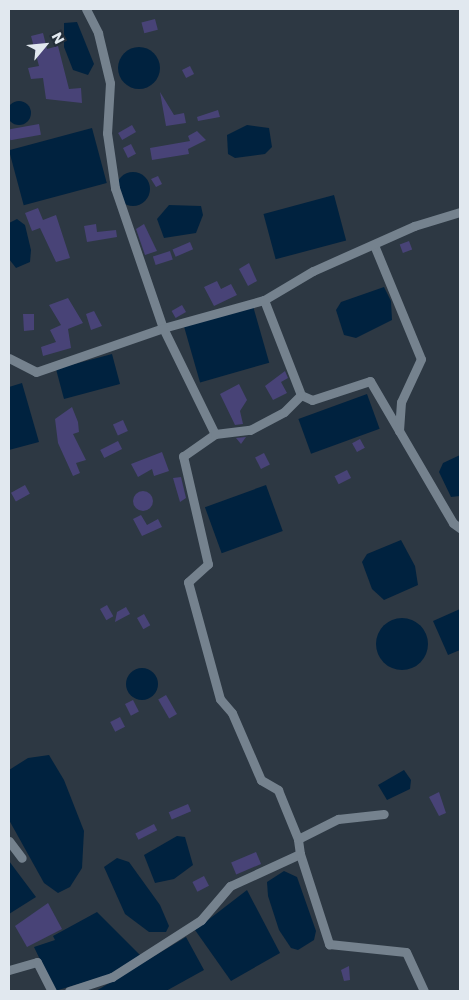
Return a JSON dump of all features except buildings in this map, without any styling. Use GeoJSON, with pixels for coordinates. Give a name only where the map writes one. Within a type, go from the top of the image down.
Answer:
{"type":"FeatureCollection","features":[{"type":"Feature","properties":{"kind":"street"},"geometry":{"type":"LineString","coordinates":[[86,9],[98,33],[110,83],[107,133],[115,188],[163,328],[215,434]]}},
{"type":"Feature","properties":{"kind":"street"},"geometry":{"type":"LineString","coordinates":[[9,358],[36,372],[163,328],[264,300],[313,271],[414,226],[460,212]]}},
{"type":"Feature","properties":{"kind":"street"},"geometry":{"type":"LineString","coordinates":[[374,245],[421,359],[401,402],[399,430]]}},
{"type":"Feature","properties":{"kind":"street"},"geometry":{"type":"LineString","coordinates":[[264,300],[301,395],[312,400],[370,381],[460,528]]}},
{"type":"Feature","properties":{"kind":"street"},"geometry":{"type":"LineString","coordinates":[[301,395],[284,412],[250,430],[215,434],[183,456],[208,564],[188,582],[220,699],[232,713],[260,780],[278,790],[298,839],[300,854],[329,944],[406,952],[424,991]]}},
{"type":"Feature","properties":{"kind":"street"},"geometry":{"type":"LineString","coordinates":[[298,839],[338,819],[384,814]]}},
{"type":"Feature","properties":{"kind":"street"},"geometry":{"type":"LineString","coordinates":[[9,841],[22,858]]}},
{"type":"Feature","properties":{"kind":"street"},"geometry":{"type":"LineString","coordinates":[[69,991],[112,977],[201,920],[230,886],[300,854]]}},
{"type":"Feature","properties":{"kind":"street"},"geometry":{"type":"LineString","coordinates":[[9,970],[37,962],[52,991]]}},
{"type":"Feature","properties":{"kind":"water"},"geometry":{"type":"Polygon","coordinates":[[[77,22],[94,64],[88,75],[73,70],[64,47],[64,23],[77,22]]]}},
{"type":"Feature","properties":{"kind":"water"},"geometry":{"type":"Polygon","coordinates":[[[143,47],[151,50],[157,56],[160,68],[157,80],[151,86],[135,89],[127,86],[121,80],[118,64],[121,56],[127,50],[143,47]]]}},
{"type":"Feature","properties":{"kind":"water"},"geometry":{"type":"Polygon","coordinates":[[[19,101],[24,102],[30,108],[30,118],[24,124],[19,125],[14,124],[8,118],[7,113],[8,108],[14,102],[19,101]]]}},
{"type":"Feature","properties":{"kind":"water"},"geometry":{"type":"Polygon","coordinates":[[[247,125],[269,128],[272,147],[265,154],[235,158],[228,154],[227,135],[247,125]]]}},
{"type":"Feature","properties":{"kind":"water"},"geometry":{"type":"Polygon","coordinates":[[[92,128],[107,183],[24,205],[9,150],[92,128]]]}},
{"type":"Feature","properties":{"kind":"water"},"geometry":{"type":"Polygon","coordinates":[[[133,172],[140,173],[145,177],[149,182],[149,196],[145,201],[140,205],[133,206],[126,205],[121,201],[117,196],[116,189],[117,182],[121,177],[126,173],[133,172]]]}},
{"type":"Feature","properties":{"kind":"water"},"geometry":{"type":"Polygon","coordinates":[[[334,195],[346,240],[276,259],[263,214],[334,195]]]}},
{"type":"Feature","properties":{"kind":"water"},"geometry":{"type":"Polygon","coordinates":[[[169,205],[201,206],[203,215],[196,233],[164,238],[157,219],[169,205]]]}},
{"type":"Feature","properties":{"kind":"water"},"geometry":{"type":"Polygon","coordinates":[[[17,219],[25,225],[31,250],[30,262],[16,268],[9,259],[9,223],[17,219]]]}},
{"type":"Feature","properties":{"kind":"water"},"geometry":{"type":"Polygon","coordinates":[[[384,287],[391,301],[392,320],[356,338],[344,335],[336,310],[341,302],[384,287]]]}},
{"type":"Feature","properties":{"kind":"water"},"geometry":{"type":"Polygon","coordinates":[[[253,306],[269,363],[200,383],[184,326],[253,306]]]}},
{"type":"Feature","properties":{"kind":"water"},"geometry":{"type":"Polygon","coordinates":[[[112,354],[120,384],[64,399],[56,369],[112,354]]]}},
{"type":"Feature","properties":{"kind":"water"},"geometry":{"type":"Polygon","coordinates":[[[22,383],[39,442],[9,450],[9,387],[22,383]]]}},
{"type":"Feature","properties":{"kind":"water"},"geometry":{"type":"Polygon","coordinates":[[[367,394],[380,429],[311,454],[298,419],[367,394]]]}},
{"type":"Feature","properties":{"kind":"water"},"geometry":{"type":"Polygon","coordinates":[[[460,455],[460,496],[451,497],[439,472],[443,463],[460,455]]]}},
{"type":"Feature","properties":{"kind":"water"},"geometry":{"type":"Polygon","coordinates":[[[266,485],[283,531],[222,553],[205,507],[266,485]]]}},
{"type":"Feature","properties":{"kind":"water"},"geometry":{"type":"Polygon","coordinates":[[[401,540],[415,566],[418,585],[384,600],[372,589],[362,562],[367,554],[401,540]]]}},
{"type":"Feature","properties":{"kind":"water"},"geometry":{"type":"Polygon","coordinates":[[[460,609],[460,650],[448,655],[433,621],[460,609]]]}},
{"type":"Feature","properties":{"kind":"water"},"geometry":{"type":"Polygon","coordinates":[[[402,618],[412,620],[420,626],[426,634],[428,644],[426,654],[420,662],[412,668],[402,670],[392,668],[384,662],[378,654],[376,644],[378,634],[384,626],[392,620],[402,618]]]}},
{"type":"Feature","properties":{"kind":"water"},"geometry":{"type":"Polygon","coordinates":[[[142,668],[148,669],[153,673],[157,678],[157,690],[153,695],[148,699],[142,700],[136,699],[131,695],[127,690],[126,684],[127,678],[131,673],[136,669],[142,668]]]}},
{"type":"Feature","properties":{"kind":"water"},"geometry":{"type":"Polygon","coordinates":[[[49,755],[64,780],[84,831],[82,868],[70,887],[58,893],[44,883],[9,820],[9,770],[28,758],[49,755]]]}},
{"type":"Feature","properties":{"kind":"water"},"geometry":{"type":"Polygon","coordinates":[[[404,770],[411,780],[410,789],[387,800],[378,785],[404,770]]]}},
{"type":"Feature","properties":{"kind":"water"},"geometry":{"type":"Polygon","coordinates":[[[177,836],[185,837],[193,865],[174,879],[155,883],[144,855],[177,836]]]}},
{"type":"Feature","properties":{"kind":"water"},"geometry":{"type":"Polygon","coordinates":[[[117,858],[129,862],[160,905],[169,926],[166,932],[149,932],[125,914],[104,867],[117,858]]]}},
{"type":"Feature","properties":{"kind":"water"},"geometry":{"type":"Polygon","coordinates":[[[9,861],[36,897],[9,914],[9,861]]]}},
{"type":"Feature","properties":{"kind":"water"},"geometry":{"type":"Polygon","coordinates":[[[284,871],[297,877],[316,931],[314,940],[298,950],[291,948],[279,930],[268,896],[267,882],[284,871]]]}},
{"type":"Feature","properties":{"kind":"water"},"geometry":{"type":"Polygon","coordinates":[[[247,890],[280,953],[231,981],[195,930],[247,890]]]}},
{"type":"Feature","properties":{"kind":"water"},"geometry":{"type":"Polygon","coordinates":[[[97,912],[141,956],[112,974],[55,991],[34,947],[55,940],[53,936],[97,912]]]}},
{"type":"Feature","properties":{"kind":"water"},"geometry":{"type":"Polygon","coordinates":[[[186,937],[204,970],[166,991],[96,991],[186,937]]]}}]}
